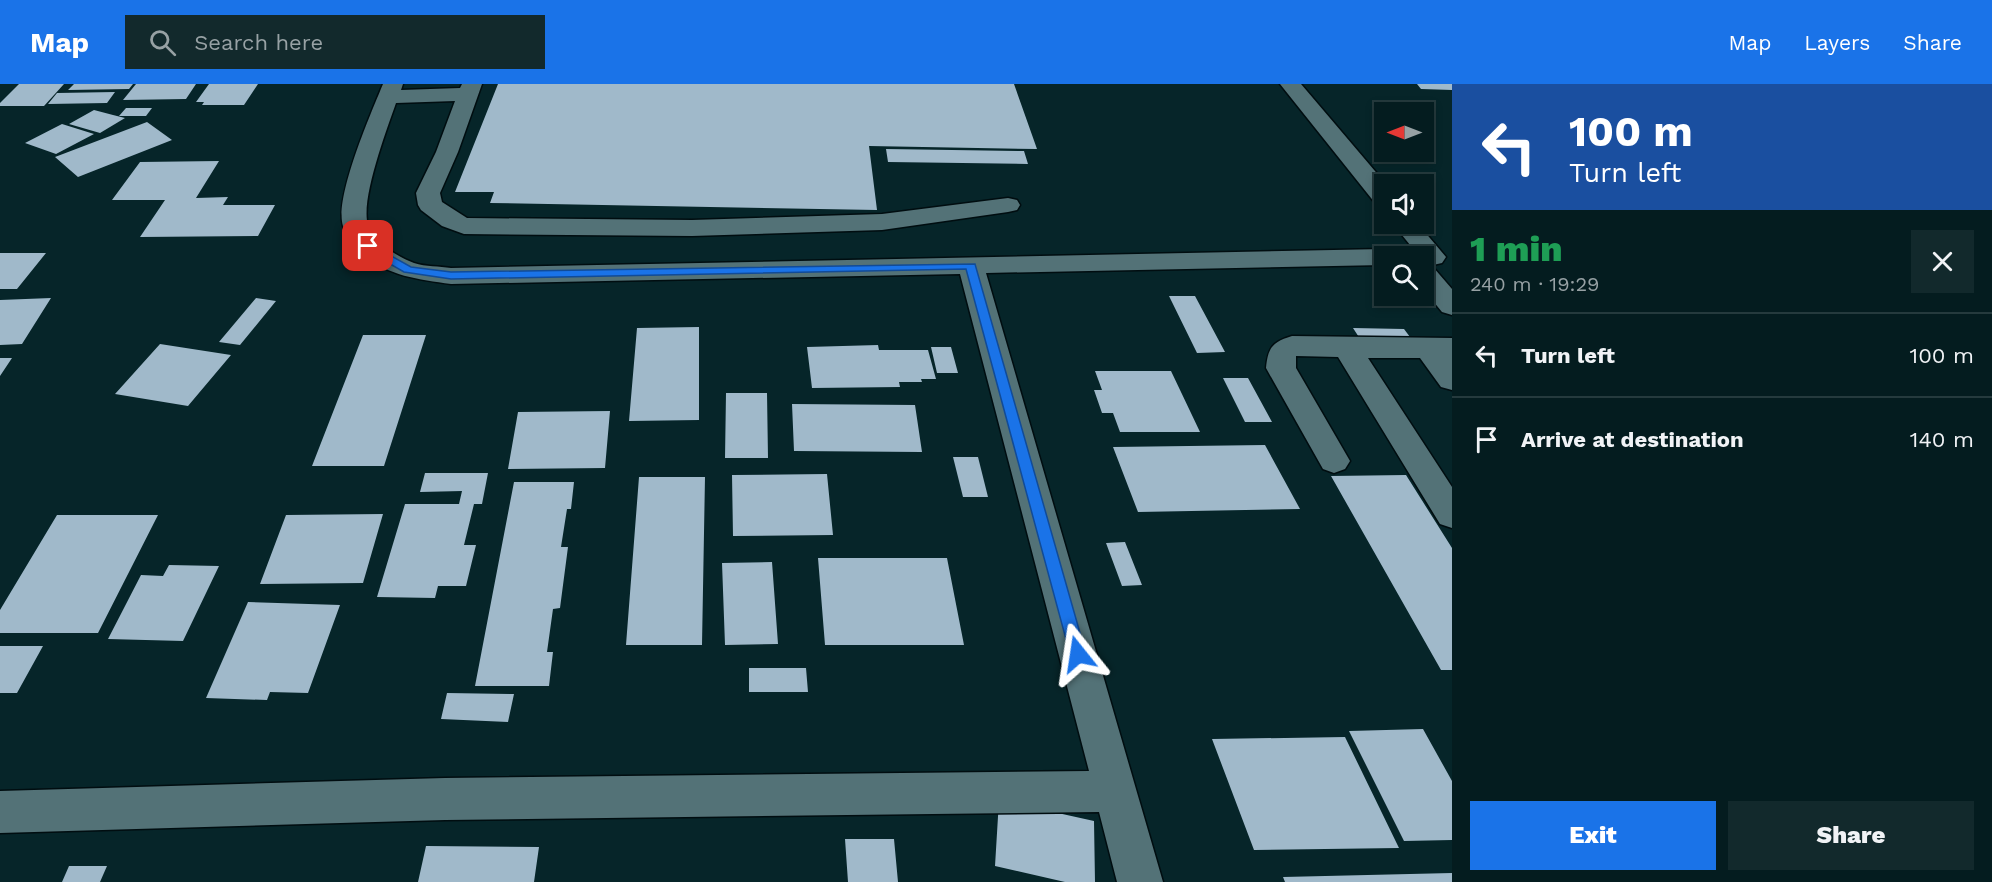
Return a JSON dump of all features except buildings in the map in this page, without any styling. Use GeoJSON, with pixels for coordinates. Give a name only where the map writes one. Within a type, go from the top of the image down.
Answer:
{"type":"FeatureCollection","features":[{"type":"Feature","properties":{"kind":"street"},"geometry":{"type":"LineString","coordinates":[[1290,84],[1374,186]]}},
{"type":"Feature","properties":{"kind":"street"},"geometry":{"type":"LineString","coordinates":[[1008,205],[882,222],[692,228],[464,226],[451,221],[430,205],[428,193],[470,89],[390,90],[358,189],[354,224],[368,246],[408,270],[451,276],[1374,257]]}},
{"type":"Feature","properties":{"kind":"street"},"geometry":{"type":"LineString","coordinates":[[971,266],[1140,882]]}},
{"type":"Feature","properties":{"kind":"street"},"geometry":{"type":"LineString","coordinates":[[1434,277],[1452,306]]}},
{"type":"Feature","properties":{"kind":"street"},"geometry":{"type":"LineString","coordinates":[[1334,461],[1281,368],[1282,351],[1292,346],[1441,349],[1452,380]]}},
{"type":"Feature","properties":{"kind":"street"},"geometry":{"type":"LineString","coordinates":[[1347,348],[1452,515]]}},
{"type":"Feature","properties":{"kind":"street"},"geometry":{"type":"LineString","coordinates":[[0,812],[445,799],[1115,791]]}},
{"type":"Feature","properties":{"kind":"route"},"geometry":{"type":"LineString","coordinates":[[368,246],[408,270],[451,276],[971,266],[1078,654]]}}]}
